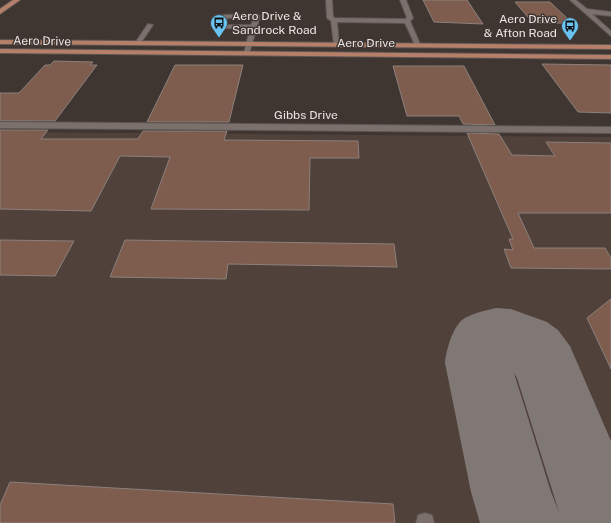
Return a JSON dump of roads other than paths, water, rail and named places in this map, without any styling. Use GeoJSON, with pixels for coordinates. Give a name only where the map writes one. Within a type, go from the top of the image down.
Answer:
{"type":"FeatureCollection","features":[{"type":"Feature","properties":{"kind":"main road"},"geometry":{"type":"LineString","coordinates":[[0,12],[17,0]]}},
{"type":"Feature","properties":{"kind":"main road","name":"Aero Drive"},"geometry":{"type":"LineString","coordinates":[[0,42],[611,46]]}},
{"type":"Feature","properties":{"kind":"main road","name":"Aero Drive"},"geometry":{"type":"LineString","coordinates":[[0,51],[611,57]]}},
{"type":"Feature","properties":{"kind":"street"},"geometry":{"type":"LineString","coordinates":[[329,0],[330,18],[334,20],[407,21]]}},
{"type":"Feature","properties":{"kind":"street"},"geometry":{"type":"LineString","coordinates":[[402,0],[410,18],[407,21],[417,44]]}},
{"type":"Feature","properties":{"kind":"street"},"geometry":{"type":"LineString","coordinates":[[573,0],[611,34]]}},
{"type":"Feature","properties":{"kind":"street"},"geometry":{"type":"LineString","coordinates":[[584,11],[611,14]]}},
{"type":"Feature","properties":{"kind":"street"},"geometry":{"type":"LineString","coordinates":[[247,53],[257,16],[225,16],[222,27],[254,27]]}},
{"type":"Feature","properties":{"kind":"street"},"geometry":{"type":"LineString","coordinates":[[334,20],[336,44]]}},
{"type":"Feature","properties":{"kind":"street"},"geometry":{"type":"LineString","coordinates":[[138,43],[150,25]]}},
{"type":"Feature","properties":{"kind":"street","name":"Gibbs Drive"},"geometry":{"type":"LineString","coordinates":[[0,125],[611,130]]}},
{"type":"Feature","properties":{"kind":"place","name":"Aero Drive & Sandrock Road"},"geometry":{"type":"Point","coordinates":[219,38]}},
{"type":"Feature","properties":{"kind":"place","name":"Aero Drive & Afton Road"},"geometry":{"type":"Point","coordinates":[570,41]}}]}
